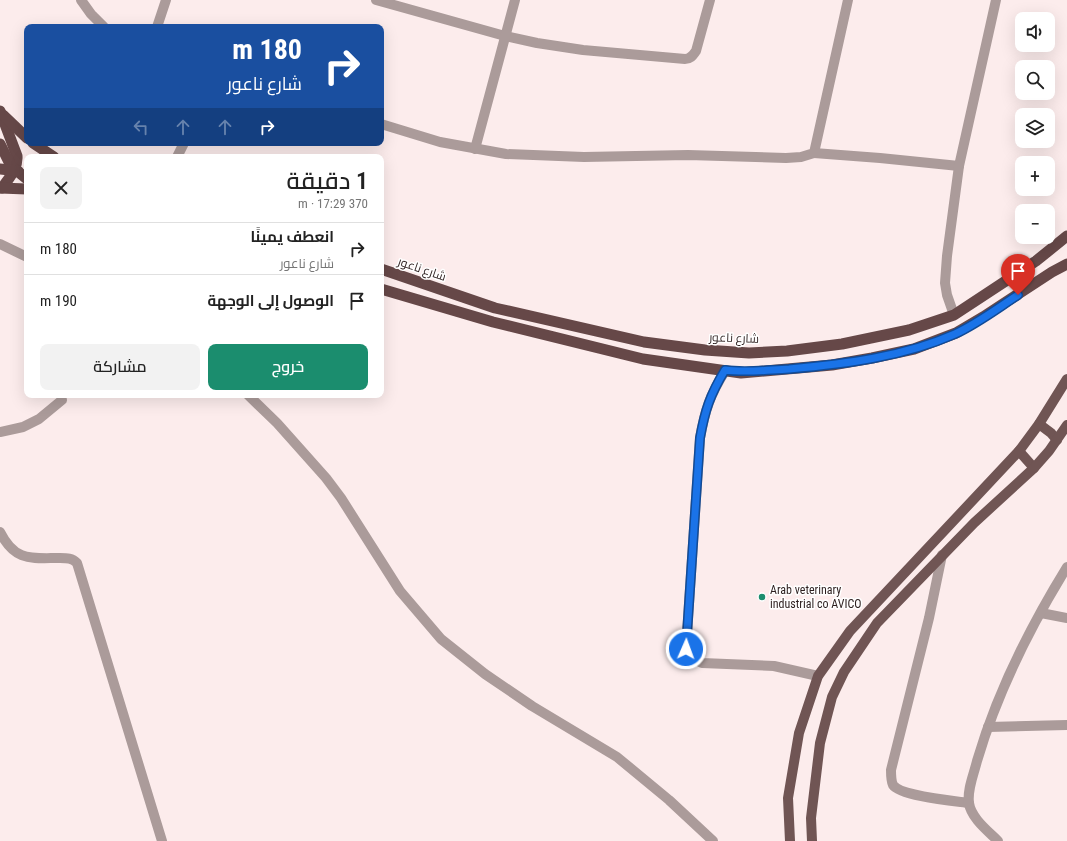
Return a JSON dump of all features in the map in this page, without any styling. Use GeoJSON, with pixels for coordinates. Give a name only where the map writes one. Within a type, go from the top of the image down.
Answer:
{"type":"FeatureCollection","features":[{"type":"Feature","properties":{"kind":"highway"},"geometry":{"type":"LineString","coordinates":[[0,112],[24,135]]}},
{"type":"Feature","properties":{"kind":"highway"},"geometry":{"type":"LineString","coordinates":[[0,112],[17,156],[15,170],[1,188]]}},
{"type":"Feature","properties":{"kind":"highway"},"geometry":{"type":"LineString","coordinates":[[0,144],[15,170],[24,177]]}},
{"type":"Feature","properties":{"kind":"highway"},"geometry":{"type":"LineString","coordinates":[[38,146],[50,154]]}},
{"type":"Feature","properties":{"kind":"highway"},"geometry":{"type":"LineString","coordinates":[[0,169],[24,172]]}},
{"type":"Feature","properties":{"kind":"highway"},"geometry":{"type":"LineString","coordinates":[[1,188],[24,189]]}},
{"type":"Feature","properties":{"kind":"highway","name":"شارع ناعور"},"geometry":{"type":"LineString","coordinates":[[384,270],[495,308],[644,342],[705,350],[749,353],[787,351],[842,344],[910,330],[954,315],[1036,261],[1067,236]]}},
{"type":"Feature","properties":{"kind":"highway"},"geometry":{"type":"LineString","coordinates":[[384,290],[493,322],[643,359],[741,373],[832,365],[914,349],[956,333],[1067,264]]}},
{"type":"Feature","properties":{"kind":"highway"},"geometry":{"type":"LineString","coordinates":[[910,330],[914,349]]}},
{"type":"Feature","properties":{"kind":"main road"},"geometry":{"type":"LineString","coordinates":[[790,841],[788,798],[799,733],[818,676],[850,631],[1019,450],[1039,424],[1067,379]]}},
{"type":"Feature","properties":{"kind":"main road"},"geometry":{"type":"LineString","coordinates":[[1039,424],[1051,433],[1057,440]]}},
{"type":"Feature","properties":{"kind":"main road"},"geometry":{"type":"LineString","coordinates":[[812,841],[811,818],[820,743],[832,696],[844,672],[877,623],[974,523],[1034,468],[1067,425]]}},
{"type":"Feature","properties":{"kind":"main road"},"geometry":{"type":"LineString","coordinates":[[1019,450],[1034,468]]}},
{"type":"Feature","properties":{"kind":"street"},"geometry":{"type":"LineString","coordinates":[[81,0],[91,14],[101,24]]}},
{"type":"Feature","properties":{"kind":"street"},"geometry":{"type":"LineString","coordinates":[[158,24],[166,0]]}},
{"type":"Feature","properties":{"kind":"street"},"geometry":{"type":"LineString","coordinates":[[376,0],[505,36],[537,43],[583,50],[689,59],[696,51],[710,0]]}},
{"type":"Feature","properties":{"kind":"street"},"geometry":{"type":"LineString","coordinates":[[475,149],[515,0]]}},
{"type":"Feature","properties":{"kind":"street"},"geometry":{"type":"LineString","coordinates":[[814,153],[848,0]]}},
{"type":"Feature","properties":{"kind":"street"},"geometry":{"type":"LineString","coordinates":[[954,315],[947,295],[945,277],[959,166],[996,0]]}},
{"type":"Feature","properties":{"kind":"street"},"geometry":{"type":"LineString","coordinates":[[384,125],[440,142],[506,154],[584,157],[688,155],[786,158],[801,157],[814,153],[959,166]]}},
{"type":"Feature","properties":{"kind":"street"},"geometry":{"type":"LineString","coordinates":[[0,244],[24,256]]}},
{"type":"Feature","properties":{"kind":"street"},"geometry":{"type":"LineString","coordinates":[[725,370],[708,400],[700,438],[686,649],[691,658],[702,663],[774,666],[818,676]]}},
{"type":"Feature","properties":{"kind":"street"},"geometry":{"type":"LineString","coordinates":[[251,398],[277,423],[326,478],[341,498],[400,592],[441,639],[485,674],[514,694],[617,757],[669,800],[713,841]]}},
{"type":"Feature","properties":{"kind":"street"},"geometry":{"type":"LineString","coordinates":[[0,432],[23,427],[39,419],[62,400]]}},
{"type":"Feature","properties":{"kind":"street"},"geometry":{"type":"LineString","coordinates":[[0,532],[10,548],[19,555],[31,558],[70,558],[77,564],[162,841]]}},
{"type":"Feature","properties":{"kind":"street"},"geometry":{"type":"LineString","coordinates":[[942,555],[927,625],[891,770],[891,777],[893,785],[900,790],[969,803]]}},
{"type":"Feature","properties":{"kind":"street"},"geometry":{"type":"LineString","coordinates":[[998,841],[972,812],[969,803],[969,790],[997,703],[1016,661],[1067,567]]}},
{"type":"Feature","properties":{"kind":"street"},"geometry":{"type":"LineString","coordinates":[[1041,613],[1067,618]]}},
{"type":"Feature","properties":{"kind":"street"},"geometry":{"type":"LineString","coordinates":[[988,728],[1067,725]]}},
{"type":"Feature","properties":{"kind":"place","name":"Arab veterinary industrial co AVICO"},"geometry":{"type":"Point","coordinates":[762,597]}},
{"type":"Feature","properties":{"kind":"route"},"geometry":{"type":"LineString","coordinates":[[686,649],[700,438],[708,400],[725,370],[741,373],[832,365],[914,349],[956,333],[1018,295]]}}]}
